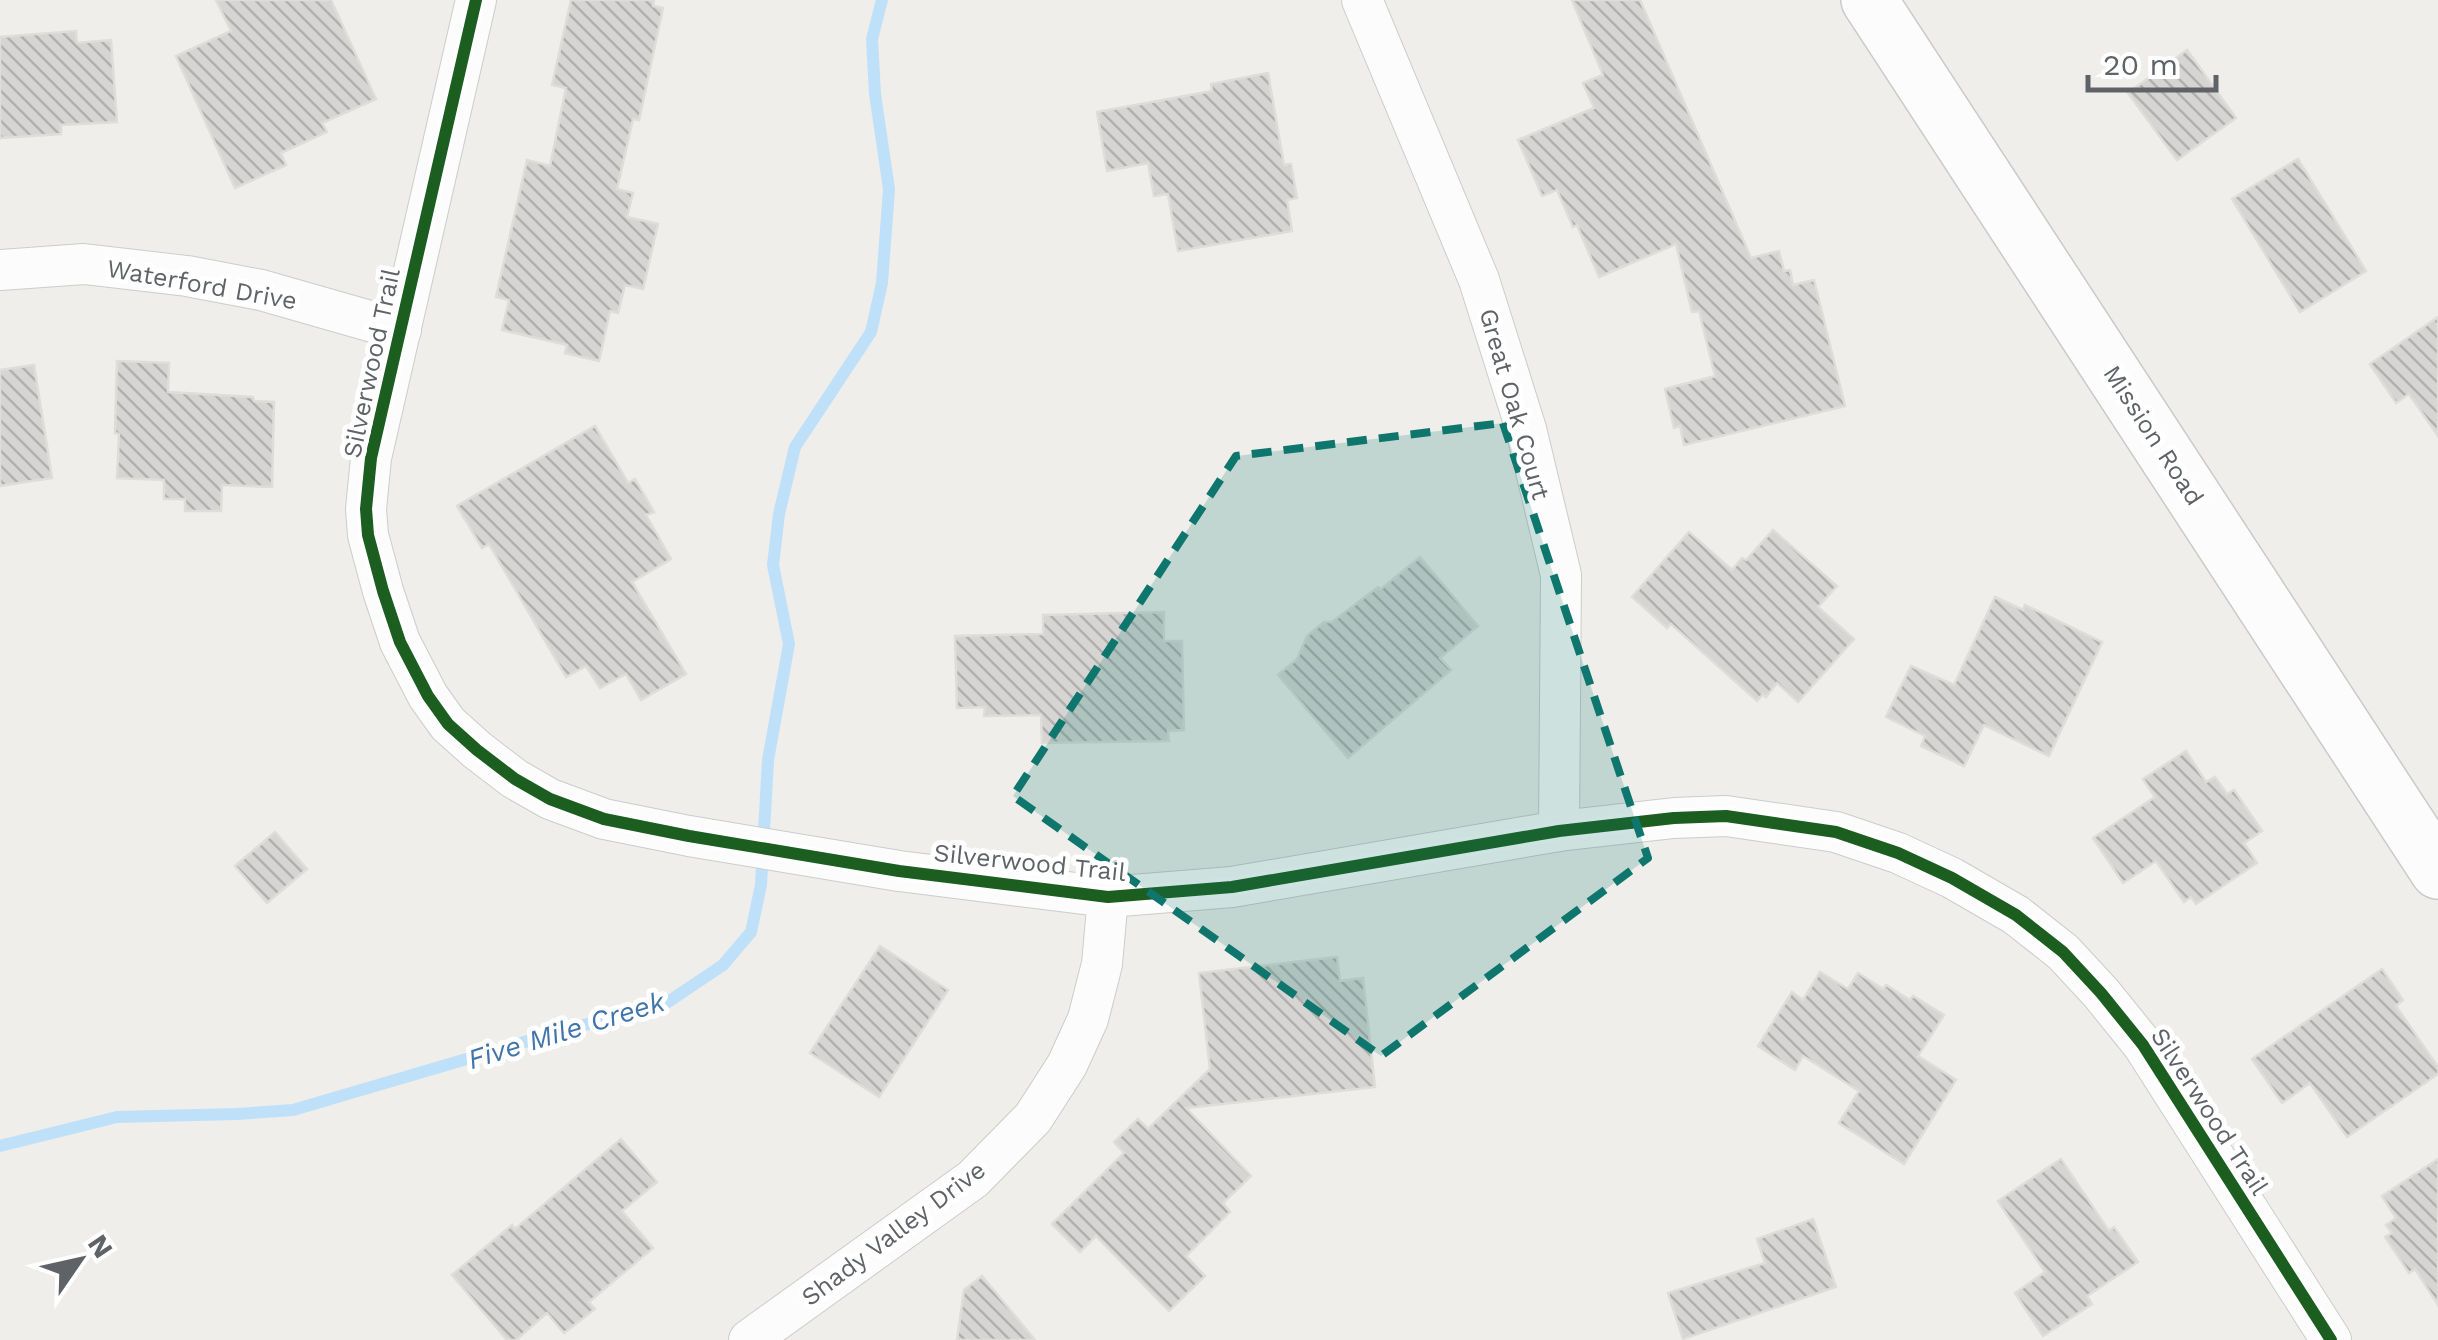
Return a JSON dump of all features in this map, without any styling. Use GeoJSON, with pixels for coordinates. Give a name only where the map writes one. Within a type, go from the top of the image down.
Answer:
{"type":"FeatureCollection","features":[{"type":"Feature","properties":{"kind":"street","name":"Silverwood Trail"},"geometry":{"type":"LineString","coordinates":[[476,0],[372,458],[367,522],[400,642],[428,696],[448,724],[515,778],[550,798],[604,819],[899,871],[1108,897],[1232,886],[1559,831],[1674,818],[1726,816],[1836,832],[1898,853],[1952,878],[2016,915],[2063,952],[2142,1046],[2331,1340]]}},
{"type":"Feature","properties":{"kind":"street","name":"Great Oak Court"},"geometry":{"type":"LineString","coordinates":[[1362,0],[1479,280],[1526,428],[1557,557],[1561,575],[1559,831]]}},
{"type":"Feature","properties":{"kind":"street","name":"Mission Road"},"geometry":{"type":"LineString","coordinates":[[1869,0],[2438,871]]}},
{"type":"Feature","properties":{"kind":"street","name":"Waterford Drive"},"geometry":{"type":"LineString","coordinates":[[0,270],[84,264],[188,276],[261,290],[401,330]]}},
{"type":"Feature","properties":{"kind":"street","name":"Shady Valley Drive"},"geometry":{"type":"LineString","coordinates":[[750,1340],[973,1179],[1033,1118],[1067,1064],[1088,1019],[1102,964],[1108,897]]}},
{"type":"Feature","properties":{"kind":"highlighted area"},"geometry":{"type":"Polygon","coordinates":[[[1503,423],[1648,858],[1381,1056],[1013,796],[1236,456],[1503,423]]]}},
{"type":"Feature","properties":{"kind":"building"},"geometry":{"type":"Polygon","coordinates":[[[216,0],[331,0],[376,99],[322,123],[327,132],[281,153],[286,165],[235,188],[176,56],[231,31],[216,0]]]}},
{"type":"Feature","properties":{"kind":"building"},"geometry":{"type":"Polygon","coordinates":[[[571,0],[654,0],[653,6],[663,8],[639,120],[633,119],[617,189],[633,193],[627,217],[658,224],[643,289],[625,285],[618,313],[610,311],[599,361],[565,353],[567,345],[502,330],[509,300],[496,297],[527,160],[550,166],[566,88],[552,85],[571,0]]]}},
{"type":"Feature","properties":{"kind":"building"},"geometry":{"type":"Polygon","coordinates":[[[1572,0],[1640,0],[1751,258],[1779,251],[1793,285],[1814,280],[1845,406],[1684,445],[1680,426],[1674,428],[1665,389],[1715,376],[1699,311],[1692,312],[1676,244],[1599,277],[1557,190],[1542,196],[1518,140],[1594,108],[1583,83],[1603,75],[1572,0]]]}},
{"type":"Feature","properties":{"kind":"building"},"geometry":{"type":"Polygon","coordinates":[[[76,31],[77,43],[111,40],[117,122],[61,125],[61,134],[0,138],[0,37],[76,31]]]}},
{"type":"Feature","properties":{"kind":"building"},"geometry":{"type":"Polygon","coordinates":[[[2187,50],[2236,118],[2177,160],[2128,93],[2187,50]]]}},
{"type":"Feature","properties":{"kind":"building"},"geometry":{"type":"Polygon","coordinates":[[[1268,73],[1284,165],[1291,164],[1297,198],[1287,200],[1292,231],[1178,251],[1168,194],[1154,196],[1148,163],[1107,171],[1097,112],[1212,91],[1211,84],[1268,73]]]}},
{"type":"Feature","properties":{"kind":"building"},"geometry":{"type":"Polygon","coordinates":[[[2298,159],[2366,271],[2300,312],[2232,199],[2298,159]]]}},
{"type":"Feature","properties":{"kind":"building"},"geometry":{"type":"Polygon","coordinates":[[[2438,317],[2438,436],[2409,394],[2396,403],[2370,364],[2438,317]]]}},
{"type":"Feature","properties":{"kind":"building"},"geometry":{"type":"Polygon","coordinates":[[[117,361],[169,363],[168,392],[253,397],[254,401],[274,402],[272,487],[222,485],[221,511],[185,511],[185,499],[164,499],[164,480],[117,478],[117,361]]]}},
{"type":"Feature","properties":{"kind":"building"},"geometry":{"type":"Polygon","coordinates":[[[34,365],[52,478],[0,486],[0,370],[34,365]]]}},
{"type":"Feature","properties":{"kind":"building"},"geometry":{"type":"Polygon","coordinates":[[[595,426],[628,483],[635,479],[654,512],[646,515],[671,559],[632,582],[686,674],[641,700],[626,674],[600,688],[586,666],[566,677],[489,544],[482,548],[457,506],[595,426]]]}},
{"type":"Feature","properties":{"kind":"building"},"geometry":{"type":"Polygon","coordinates":[[[1773,530],[1837,586],[1818,607],[1854,639],[1798,702],[1777,683],[1766,697],[1763,694],[1757,701],[1671,624],[1667,628],[1632,597],[1689,532],[1732,570],[1773,530]]]}},
{"type":"Feature","properties":{"kind":"building"},"geometry":{"type":"Polygon","coordinates":[[[1420,557],[1478,626],[1440,658],[1451,670],[1348,758],[1278,675],[1297,659],[1307,636],[1378,587],[1381,589],[1420,557]]]}},
{"type":"Feature","properties":{"kind":"building"},"geometry":{"type":"Polygon","coordinates":[[[1995,597],[2023,610],[2025,605],[2102,642],[2049,756],[1984,725],[1964,766],[1921,746],[1925,736],[1886,717],[1911,666],[1954,685],[1995,597]]]}},
{"type":"Feature","properties":{"kind":"building"},"geometry":{"type":"Polygon","coordinates":[[[1164,612],[1164,641],[1182,641],[1184,730],[1168,731],[1169,741],[1042,743],[1041,715],[984,716],[985,707],[957,708],[955,636],[1043,634],[1043,615],[1164,612]]]}},
{"type":"Feature","properties":{"kind":"building"},"geometry":{"type":"Polygon","coordinates":[[[2186,751],[2206,782],[2215,777],[2227,794],[2234,790],[2262,831],[2244,843],[2257,863],[2196,904],[2191,897],[2184,902],[2156,861],[2123,883],[2093,838],[2155,797],[2143,779],[2186,751]]]}},
{"type":"Feature","properties":{"kind":"building"},"geometry":{"type":"Polygon","coordinates":[[[275,832],[307,869],[267,903],[235,866],[275,832]]]}},
{"type":"Feature","properties":{"kind":"building"},"geometry":{"type":"Polygon","coordinates":[[[880,946],[948,990],[879,1097],[810,1053],[880,946]]]}},
{"type":"Feature","properties":{"kind":"building"},"geometry":{"type":"Polygon","coordinates":[[[1337,957],[1340,981],[1363,978],[1375,1087],[1186,1108],[1251,1176],[1223,1203],[1230,1212],[1186,1256],[1205,1276],[1169,1311],[1096,1236],[1080,1252],[1052,1224],[1124,1153],[1114,1142],[1138,1119],[1148,1129],[1210,1069],[1199,973],[1337,957]]]}},
{"type":"Feature","properties":{"kind":"building"},"geometry":{"type":"Polygon","coordinates":[[[2382,969],[2403,1000],[2396,1006],[2438,1067],[2438,1074],[2347,1137],[2310,1083],[2282,1103],[2252,1059],[2382,969]]]}},
{"type":"Feature","properties":{"kind":"building"},"geometry":{"type":"Polygon","coordinates":[[[1820,972],[1848,989],[1858,973],[1883,989],[1886,985],[1910,1000],[1913,996],[1944,1015],[1918,1056],[1956,1080],[1904,1164],[1839,1123],[1859,1091],[1803,1056],[1795,1070],[1758,1046],[1792,992],[1803,1000],[1820,972]]]}},
{"type":"Feature","properties":{"kind":"building"},"geometry":{"type":"Polygon","coordinates":[[[621,1139],[657,1182],[622,1211],[653,1248],[589,1302],[595,1309],[564,1333],[547,1313],[516,1340],[507,1340],[452,1275],[512,1225],[515,1229],[621,1139]]]}},
{"type":"Feature","properties":{"kind":"building"},"geometry":{"type":"Polygon","coordinates":[[[2061,1159],[2109,1231],[2114,1227],[2138,1262],[2087,1296],[2092,1304],[2043,1336],[2015,1293],[2045,1272],[1998,1201],[2061,1159]]]}},
{"type":"Feature","properties":{"kind":"building"},"geometry":{"type":"Polygon","coordinates":[[[2438,1159],[2438,1305],[2415,1269],[2409,1273],[2385,1237],[2392,1233],[2386,1225],[2396,1218],[2382,1196],[2438,1159]]]}},
{"type":"Feature","properties":{"kind":"building"},"geometry":{"type":"Polygon","coordinates":[[[1813,1219],[1836,1287],[1683,1339],[1668,1293],[1765,1263],[1757,1239],[1813,1219]]]}},
{"type":"Feature","properties":{"kind":"building"},"geometry":{"type":"Polygon","coordinates":[[[982,1276],[1035,1340],[957,1340],[964,1290],[982,1276]]]}},
{"type":"Feature","properties":{"kind":"waterway","name":"Five Mile Creek"},"geometry":{"type":"LineString","coordinates":[[0,1146],[117,1117],[293,1110],[575,1027],[659,1008],[723,965],[751,932],[761,885],[768,760],[789,644],[773,565],[779,514],[795,447],[871,332],[882,283],[889,189],[875,94],[872,39],[882,0]]}},
{"type":"Feature","properties":{"kind":"cycle path"},"geometry":{"type":"LineString","coordinates":[[476,0],[371,458],[366,509],[368,535],[383,591],[400,642],[428,696],[448,724],[515,779],[550,799],[604,819],[689,836],[899,871],[1108,897],[1232,887],[1559,831],[1674,818],[1726,816],[1836,832],[1898,853],[1952,878],[2016,915],[2063,952],[2143,1045],[2331,1340]]}}]}
